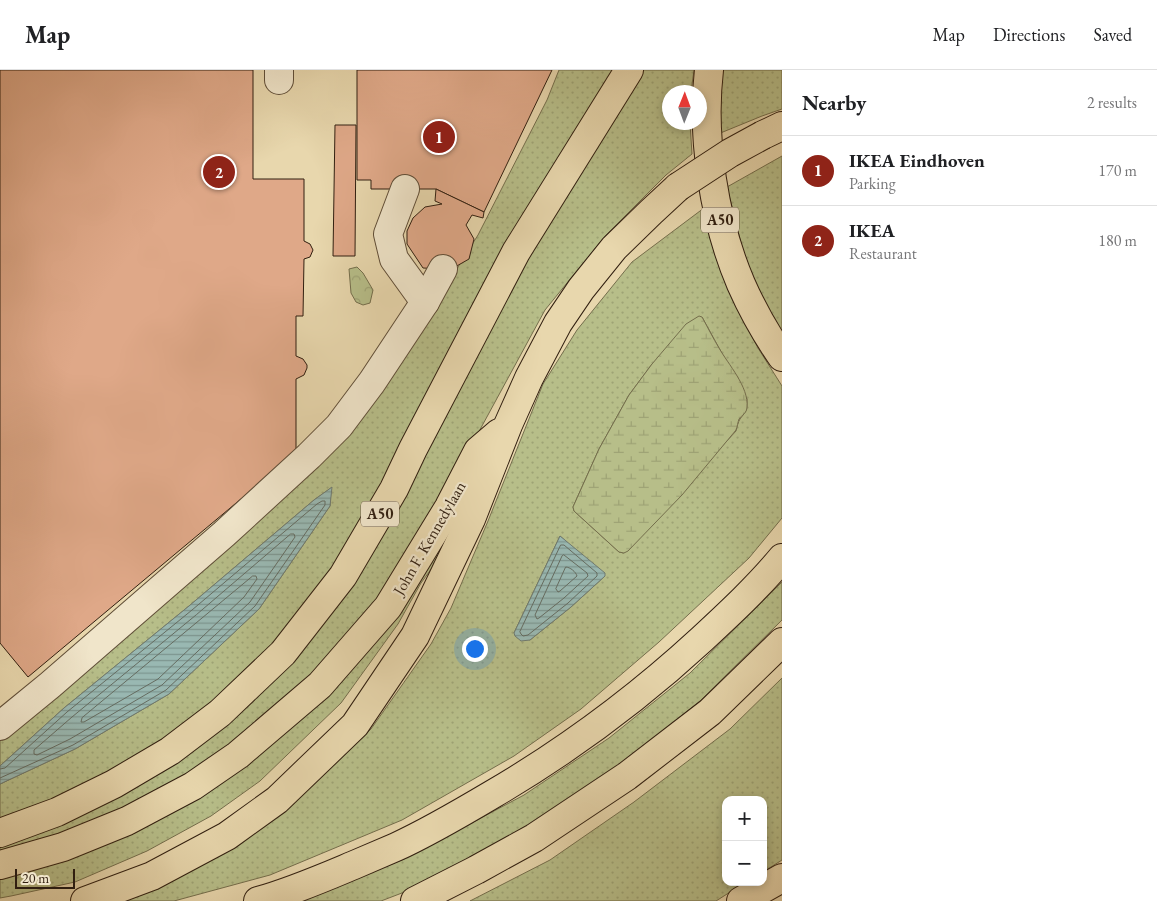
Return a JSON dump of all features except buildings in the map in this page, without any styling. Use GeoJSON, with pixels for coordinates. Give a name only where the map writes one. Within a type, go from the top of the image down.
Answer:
{"type":"FeatureCollection","features":[{"type":"Feature","properties":{"kind":"highway","name":"A50"},"geometry":{"type":"LineString","coordinates":[[0,833],[56,812],[106,788],[170,751],[220,712],[284,653],[343,576],[394,489],[516,252],[628,70]]}},
{"type":"Feature","properties":{"kind":"highway","name":"A50"},"geometry":{"type":"LineString","coordinates":[[709,70],[706,89],[706,136],[716,203],[726,242],[740,282],[769,338],[782,357]]}},
{"type":"Feature","properties":{"kind":"highway","name":"John F. Kennedylaan"},"geometry":{"type":"LineString","coordinates":[[0,865],[62,847],[127,821],[193,786],[238,755],[320,685],[388,607],[450,508],[478,451],[508,425],[529,378],[554,331],[581,289],[614,248],[678,187],[730,153],[773,130]]}},
{"type":"Feature","properties":{"kind":"highway"},"geometry":{"type":"LineString","coordinates":[[85,901],[152,876],[227,836],[277,800],[354,724],[415,636],[471,519],[508,425]]}},
{"type":"Feature","properties":{"kind":"highway"},"geometry":{"type":"LineString","coordinates":[[258,901],[328,876],[397,846],[460,814],[551,758],[598,726],[679,660],[728,616],[782,558]]}},
{"type":"Feature","properties":{"kind":"highway"},"geometry":{"type":"LineString","coordinates":[[415,901],[534,838],[627,776],[710,712],[782,642]]}},
{"type":"Feature","properties":{"kind":"highway"},"geometry":{"type":"LineString","coordinates":[[741,901],[782,878]]}},
{"type":"Feature","properties":{"kind":"lane"},"geometry":{"type":"LineString","coordinates":[[405,189],[388,234],[394,259],[425,302]]}},
{"type":"Feature","properties":{"kind":"lane"},"geometry":{"type":"LineString","coordinates":[[0,726],[217,541],[339,426],[372,382],[425,302],[443,269]]}},
{"type":"Feature","properties":{"kind":"green space"},"geometry":{"type":"Polygon","coordinates":[[[559,70],[621,70],[389,485],[283,645],[215,707],[111,777],[0,825],[0,784],[75,749],[169,694],[259,609],[330,506],[331,488],[314,500],[189,606],[64,708],[0,766],[0,734],[383,387],[478,235],[547,100],[559,70]]]}},
{"type":"Feature","properties":{"kind":"green space"},"geometry":{"type":"Polygon","coordinates":[[[635,70],[694,70],[692,85],[662,85],[662,130],[690,130],[692,154],[666,175],[606,235],[545,310],[476,437],[378,603],[317,674],[240,743],[130,811],[0,859],[0,840],[223,717],[421,446],[635,70]]]}},
{"type":"Feature","properties":{"kind":"green space"},"geometry":{"type":"Polygon","coordinates":[[[720,70],[782,70],[782,109],[718,134],[720,70]]]}},
{"type":"Feature","properties":{"kind":"green space"},"geometry":{"type":"Polygon","coordinates":[[[782,156],[782,340],[750,279],[727,187],[782,156]]]}},
{"type":"Feature","properties":{"kind":"green space"},"geometry":{"type":"Polygon","coordinates":[[[704,208],[729,290],[758,348],[782,386],[782,518],[749,558],[659,642],[581,709],[514,756],[402,820],[270,875],[174,901],[117,901],[284,810],[371,729],[431,644],[451,608],[543,384],[577,330],[632,262],[704,208]],[[702,317],[652,364],[629,395],[599,449],[573,507],[574,511],[619,552],[624,553],[736,431],[739,420],[746,410],[747,399],[702,317]],[[560,536],[514,633],[530,640],[571,607],[605,576],[560,536]]]}},
{"type":"Feature","properties":{"kind":"green space"},"geometry":{"type":"Polygon","coordinates":[[[357,267],[373,290],[370,303],[363,305],[356,302],[351,293],[349,269],[357,267]]]}},
{"type":"Feature","properties":{"kind":"green space"},"geometry":{"type":"Polygon","coordinates":[[[699,316],[702,317],[737,376],[745,392],[747,409],[739,419],[736,430],[682,495],[628,551],[624,553],[619,552],[574,511],[573,507],[599,449],[629,395],[686,324],[699,316]]]}},
{"type":"Feature","properties":{"kind":"green space"},"geometry":{"type":"Polygon","coordinates":[[[456,517],[435,564],[421,583],[398,624],[341,703],[260,781],[211,816],[147,851],[75,882],[0,898],[0,872],[249,757],[456,517]]]}},
{"type":"Feature","properties":{"kind":"green space"},"geometry":{"type":"Polygon","coordinates":[[[782,582],[782,620],[700,701],[616,768],[529,826],[415,888],[381,901],[302,901],[404,859],[524,795],[609,738],[690,673],[782,582]]]}},
{"type":"Feature","properties":{"kind":"green space"},"geometry":{"type":"Polygon","coordinates":[[[782,678],[782,860],[767,869],[767,796],[722,796],[722,886],[740,886],[716,901],[470,901],[550,860],[634,802],[730,729],[782,678]]]}},
{"type":"Feature","properties":{"kind":"water"},"geometry":{"type":"Polygon","coordinates":[[[332,487],[330,506],[259,609],[169,694],[75,749],[0,784],[0,766],[64,708],[332,487]]]}},
{"type":"Feature","properties":{"kind":"water"},"geometry":{"type":"Polygon","coordinates":[[[560,536],[605,573],[605,576],[571,607],[530,640],[521,641],[514,633],[560,536]]]}},
{"type":"Feature","properties":{"kind":"place","name":"IKEA Eindhoven"},"geometry":{"type":"Point","coordinates":[439,137]}},
{"type":"Feature","properties":{"kind":"place","name":"IKEA"},"geometry":{"type":"Point","coordinates":[219,172]}}]}
